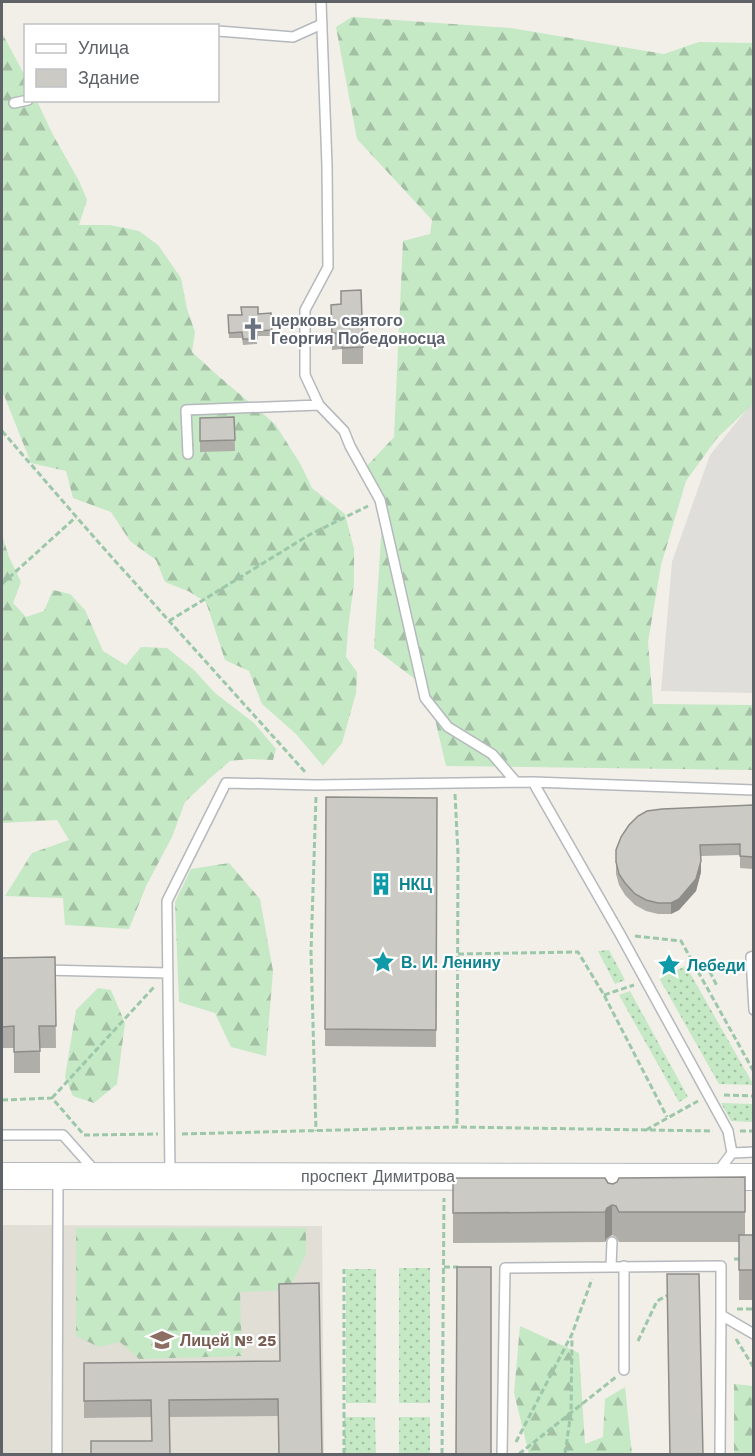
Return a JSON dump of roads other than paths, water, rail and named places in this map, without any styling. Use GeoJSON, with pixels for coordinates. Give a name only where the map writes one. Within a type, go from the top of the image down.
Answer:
{"type":"FeatureCollection","features":[{"type":"Feature","properties":{"kind":"main road","name":"проспект Димитрова"},"geometry":{"type":"LineString","coordinates":[[2,1176],[170,1175],[612,1182],[753,1177]]}},
{"type":"Feature","properties":{"kind":"lane"},"geometry":{"type":"LineString","coordinates":[[321,2],[328,267],[305,310],[305,375],[319,405],[344,431],[380,500],[425,698],[448,728],[492,754],[516,782]]}},
{"type":"Feature","properties":{"kind":"lane"},"geometry":{"type":"LineString","coordinates":[[219,31],[293,37],[322,24]]}},
{"type":"Feature","properties":{"kind":"lane"},"geometry":{"type":"LineString","coordinates":[[14,103],[24,101]]}},
{"type":"Feature","properties":{"kind":"lane"},"geometry":{"type":"LineString","coordinates":[[188,454],[186,410],[319,405]]}},
{"type":"Feature","properties":{"kind":"lane"},"geometry":{"type":"LineString","coordinates":[[533,782],[620,934],[728,1131],[732,1153],[714,1177]]}},
{"type":"Feature","properties":{"kind":"lane"},"geometry":{"type":"LineString","coordinates":[[170,1175],[167,901],[226,783],[316,785],[533,782],[753,790]]}},
{"type":"Feature","properties":{"kind":"lane"},"geometry":{"type":"LineString","coordinates":[[753,956],[751,957],[753,1010]]}},
{"type":"Feature","properties":{"kind":"lane"},"geometry":{"type":"LineString","coordinates":[[35,970],[168,973]]}},
{"type":"Feature","properties":{"kind":"lane"},"geometry":{"type":"LineString","coordinates":[[2,1135],[63,1135],[98,1175]]}},
{"type":"Feature","properties":{"kind":"lane"},"geometry":{"type":"LineString","coordinates":[[732,1153],[753,1152]]}},
{"type":"Feature","properties":{"kind":"lane"},"geometry":{"type":"LineString","coordinates":[[57,1455],[58,1175]]}},
{"type":"Feature","properties":{"kind":"lane"},"geometry":{"type":"LineString","coordinates":[[611,1266],[612,1242]]}},
{"type":"Feature","properties":{"kind":"lane"},"geometry":{"type":"LineString","coordinates":[[624,1266],[624,1370]]}},
{"type":"Feature","properties":{"kind":"lane"},"geometry":{"type":"LineString","coordinates":[[502,1455],[505,1268],[721,1266],[720,1455]]}},
{"type":"Feature","properties":{"kind":"lane"},"geometry":{"type":"LineString","coordinates":[[721,1315],[753,1334]]}},
{"type":"Feature","properties":{"kind":"place","name":"церковь святого Георгия Победоносца"},"geometry":{"type":"Point","coordinates":[253,329]}},
{"type":"Feature","properties":{"kind":"place","name":"НКЦ"},"geometry":{"type":"Point","coordinates":[381,884]}},
{"type":"Feature","properties":{"kind":"place","name":"В. И. Ленину"},"geometry":{"type":"Point","coordinates":[383,962]}},
{"type":"Feature","properties":{"kind":"place","name":"Лебеди"},"geometry":{"type":"Point","coordinates":[669,965]}},
{"type":"Feature","properties":{"kind":"place","name":"Лицей № 25"},"geometry":{"type":"Point","coordinates":[162,1340]}}]}
